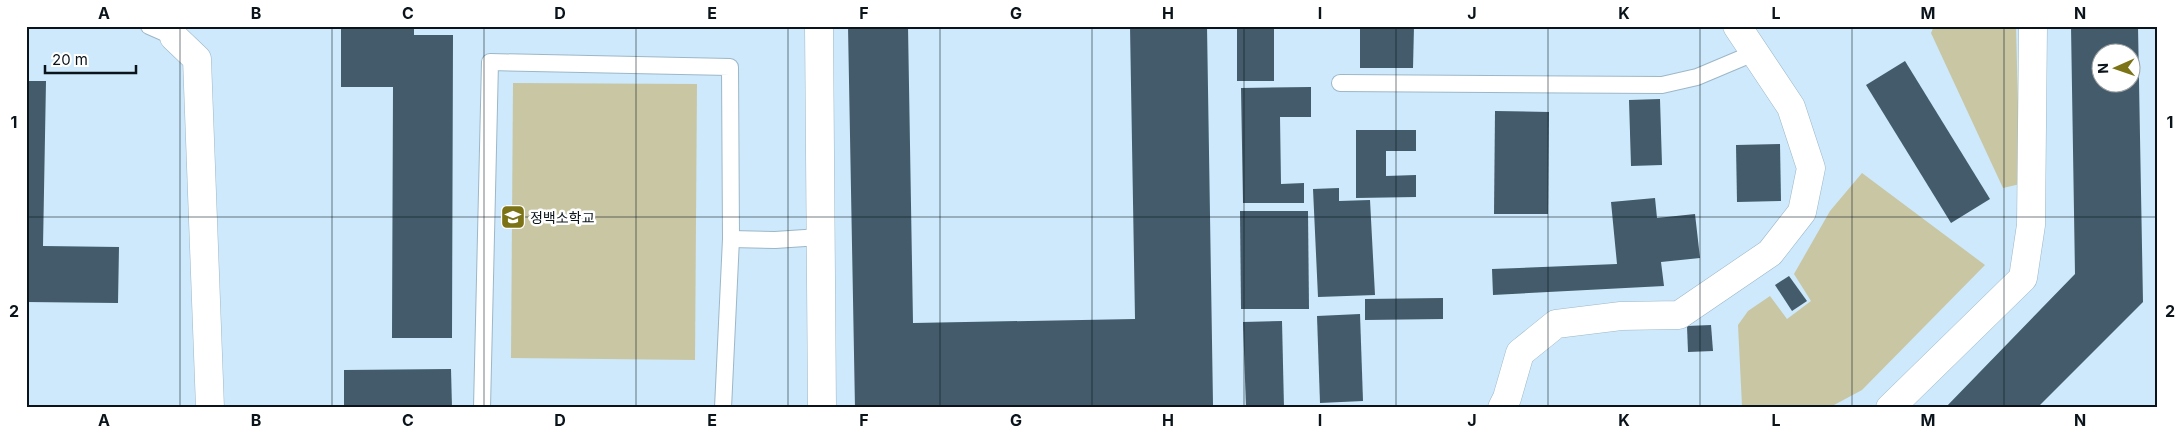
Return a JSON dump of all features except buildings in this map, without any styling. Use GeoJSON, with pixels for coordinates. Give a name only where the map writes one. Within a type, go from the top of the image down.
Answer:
{"type":"FeatureCollection","features":[{"type":"Feature","properties":{"kind":"street"},"geometry":{"type":"LineString","coordinates":[[819,26],[822,408]]}},
{"type":"Feature","properties":{"kind":"street"},"geometry":{"type":"LineString","coordinates":[[1502,408],[1507,398],[1520,353],[1556,324],[1621,316],[1679,315],[1770,253],[1802,212],[1811,168],[1791,106],[1754,54],[1737,26]]}},
{"type":"Feature","properties":{"kind":"street"},"geometry":{"type":"LineString","coordinates":[[1890,408],[2023,278],[2032,225],[2034,26]]}},
{"type":"Feature","properties":{"kind":"street"},"geometry":{"type":"LineString","coordinates":[[174,36],[197,60],[210,408]]}},
{"type":"Feature","properties":{"kind":"lane"},"geometry":{"type":"LineString","coordinates":[[150,26],[174,36]]}},
{"type":"Feature","properties":{"kind":"lane"},"geometry":{"type":"LineString","coordinates":[[1340,83],[1662,85],[1697,77],[1754,54]]}},
{"type":"Feature","properties":{"kind":"lane"},"geometry":{"type":"LineString","coordinates":[[482,408],[490,62],[730,68],[731,239],[723,408]]}},
{"type":"Feature","properties":{"kind":"lane"},"geometry":{"type":"LineString","coordinates":[[731,239],[775,240],[820,237]]}},
{"type":"Feature","properties":{"kind":"shaded area"},"geometry":{"type":"Polygon","coordinates":[[[1934,26],[2016,26],[2020,184],[2003,188],[1931,33],[1934,26]]]}},
{"type":"Feature","properties":{"kind":"shaded area"},"geometry":{"type":"Polygon","coordinates":[[[513,83],[697,84],[695,360],[511,358],[513,83]]]}},
{"type":"Feature","properties":{"kind":"shaded area"},"geometry":{"type":"Polygon","coordinates":[[[1862,173],[1985,265],[1862,390],[1834,405],[1742,406],[1738,325],[1748,311],[1770,296],[1787,319],[1811,301],[1794,274],[1830,211],[1862,173]]]}},
{"type":"Feature","properties":{"kind":"place","name":"정백소학교"},"geometry":{"type":"Point","coordinates":[513,217]}}]}
